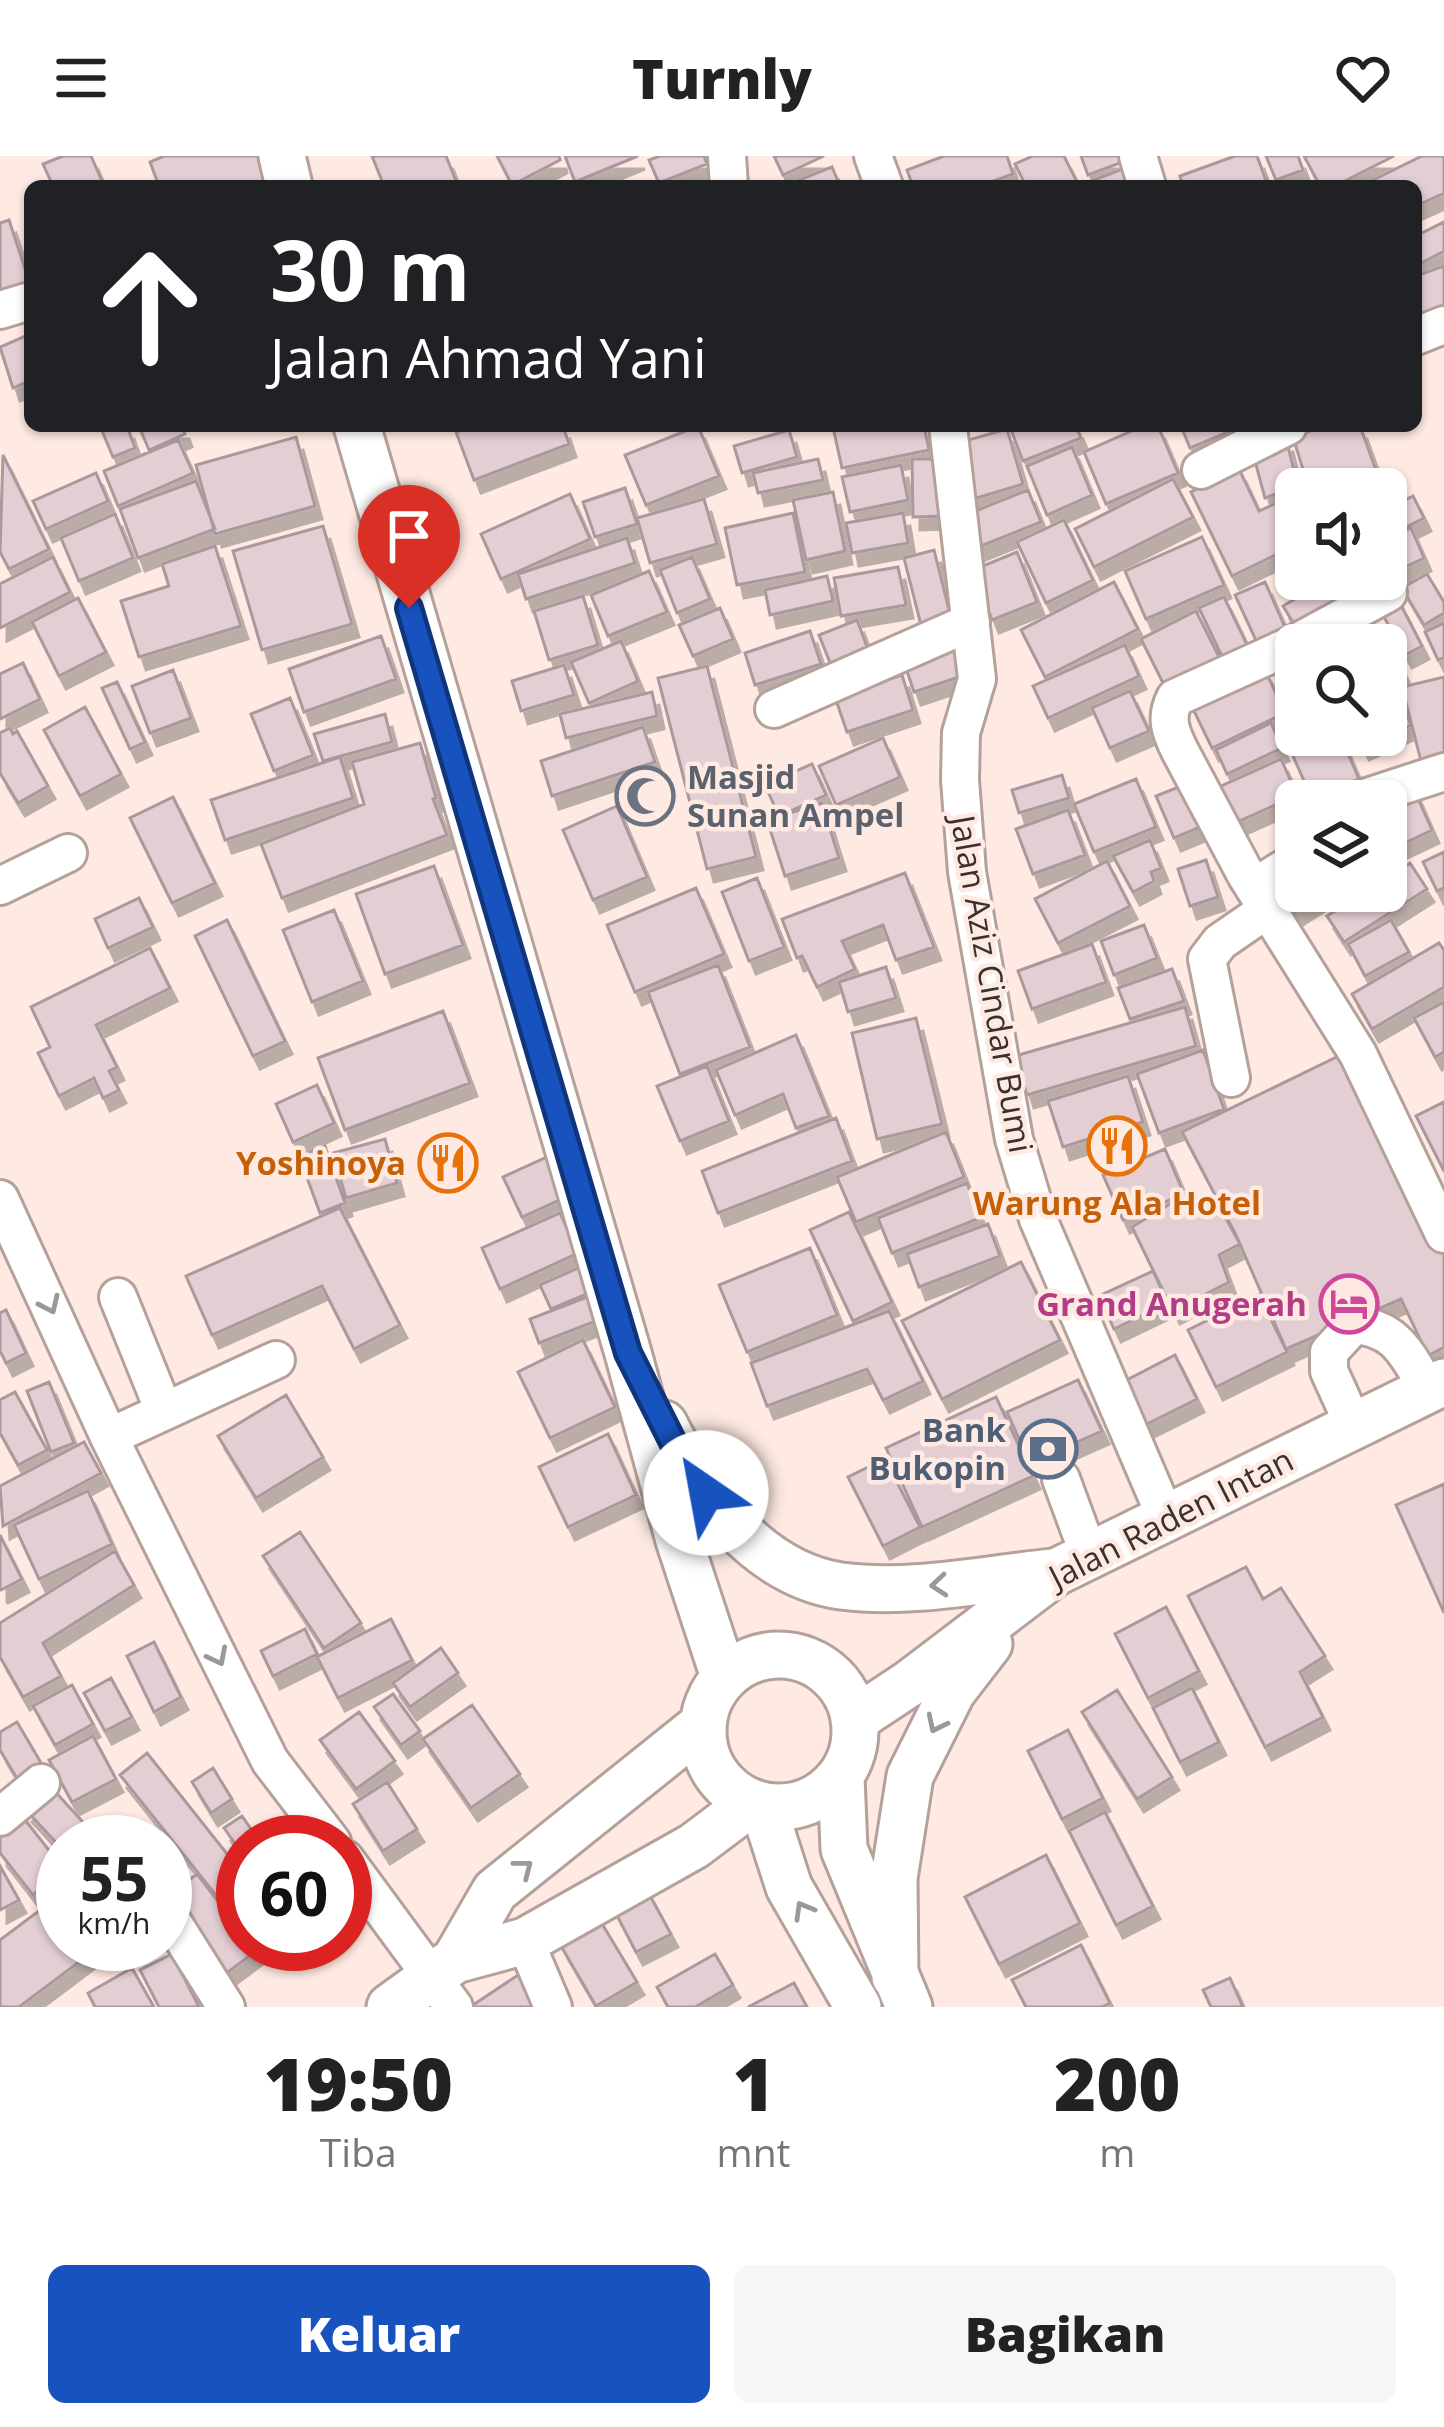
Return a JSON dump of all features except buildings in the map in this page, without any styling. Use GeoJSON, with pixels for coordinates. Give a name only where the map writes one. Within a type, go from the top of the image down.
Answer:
{"type":"FeatureCollection","features":[{"type":"Feature","properties":{"kind":"main road"},"geometry":{"type":"LineString","coordinates":[[359,432],[679,1540],[724,1677]]}},
{"type":"Feature","properties":{"kind":"main road"},"geometry":{"type":"LineString","coordinates":[[628,1353],[684,1464],[729,1523],[785,1566],[838,1586],[933,1586],[1057,1574]]}},
{"type":"Feature","properties":{"kind":"main road","name":"Jalan Raden Intan"},"geometry":{"type":"LineString","coordinates":[[854,1720],[1057,1574],[1436,1386]]}},
{"type":"Feature","properties":{"kind":"main road"},"geometry":{"type":"LineString","coordinates":[[902,1992],[894,1878],[910,1776],[952,1692],[1057,1574]]}},
{"type":"Feature","properties":{"kind":"main road"},"geometry":{"type":"LineString","coordinates":[[841,1777],[819,1796],[792,1807],[757,1805],[724,1785],[707,1758],[702,1725],[706,1707],[724,1677],[743,1663],[790,1655],[833,1677],[847,1697],[855,1740],[841,1777],[844,1849],[902,1992]]}},
{"type":"Feature","properties":{"kind":"main road"},"geometry":{"type":"LineString","coordinates":[[448,1980],[495,1891],[702,1725]]}},
{"type":"Feature","properties":{"kind":"main road"},"geometry":{"type":"LineString","coordinates":[[389,2007],[525,1941],[757,1805]]}},
{"type":"Feature","properties":{"kind":"main road"},"geometry":{"type":"LineString","coordinates":[[757,1805],[789,1887],[858,2007]]}},
{"type":"Feature","properties":{"kind":"street","name":"Jalan Aziz Cindar Bumi"},"geometry":{"type":"LineString","coordinates":[[949,432],[977,680],[961,733],[967,872],[1015,1139],[1038,1220],[1166,1518]]}},
{"type":"Feature","properties":{"kind":"street"},"geometry":{"type":"LineString","coordinates":[[1202,470],[1276,432]]}},
{"type":"Feature","properties":{"kind":"street"},"geometry":{"type":"LineString","coordinates":[[1374,600],[1294,644],[1175,698],[1168,712],[1170,732],[1261,898],[1358,1054],[1444,1234]]}},
{"type":"Feature","properties":{"kind":"street"},"geometry":{"type":"LineString","coordinates":[[774,709],[971,622]]}},
{"type":"Feature","properties":{"kind":"street"},"geometry":{"type":"LineString","coordinates":[[1407,784],[1444,772]]}},
{"type":"Feature","properties":{"kind":"street"},"geometry":{"type":"LineString","coordinates":[[0,886],[68,853]]}},
{"type":"Feature","properties":{"kind":"street"},"geometry":{"type":"LineString","coordinates":[[1231,1078],[1207,958],[1275,883]]}},
{"type":"Feature","properties":{"kind":"street"},"geometry":{"type":"LineString","coordinates":[[0,1199],[109,1437],[270,1761],[311,1815]]}},
{"type":"Feature","properties":{"kind":"street"},"geometry":{"type":"LineString","coordinates":[[118,1298],[164,1411]]}},
{"type":"Feature","properties":{"kind":"street"},"geometry":{"type":"LineString","coordinates":[[1354,1426],[1329,1371],[1329,1352],[1354,1325],[1375,1327],[1397,1341],[1436,1386]]}},
{"type":"Feature","properties":{"kind":"street"},"geometry":{"type":"LineString","coordinates":[[109,1437],[276,1360]]}},
{"type":"Feature","properties":{"kind":"street"},"geometry":{"type":"LineString","coordinates":[[1057,1574],[1061,1479]]}},
{"type":"Feature","properties":{"kind":"street"},"geometry":{"type":"LineString","coordinates":[[0,1817],[41,1783]]}},
{"type":"Feature","properties":{"kind":"street"},"geometry":{"type":"LineString","coordinates":[[372,1890],[448,1980]]}},
{"type":"Feature","properties":{"kind":"street"},"geometry":{"type":"LineString","coordinates":[[525,1941],[553,2007]]}},
{"type":"Feature","properties":{"kind":"street"},"geometry":{"type":"LineString","coordinates":[[192,1953],[226,2007]]}},
{"type":"Feature","properties":{"kind":"place","name":"Masjid Sunan Ampel"},"geometry":{"type":"Point","coordinates":[645,796]}},
{"type":"Feature","properties":{"kind":"place","name":"Warung Ala Hotel"},"geometry":{"type":"Point","coordinates":[1117,1146]}},
{"type":"Feature","properties":{"kind":"place","name":"Yoshinoya"},"geometry":{"type":"Point","coordinates":[448,1163]}},
{"type":"Feature","properties":{"kind":"place","name":"Grand Anugerah"},"geometry":{"type":"Point","coordinates":[1349,1304]}},
{"type":"Feature","properties":{"kind":"place","name":"Bank Bukopin"},"geometry":{"type":"Point","coordinates":[1048,1449]}},
{"type":"Feature","properties":{"kind":"route"},"geometry":{"type":"LineString","coordinates":[[409,608],[628,1353],[684,1464],[706,1493]]}}]}
